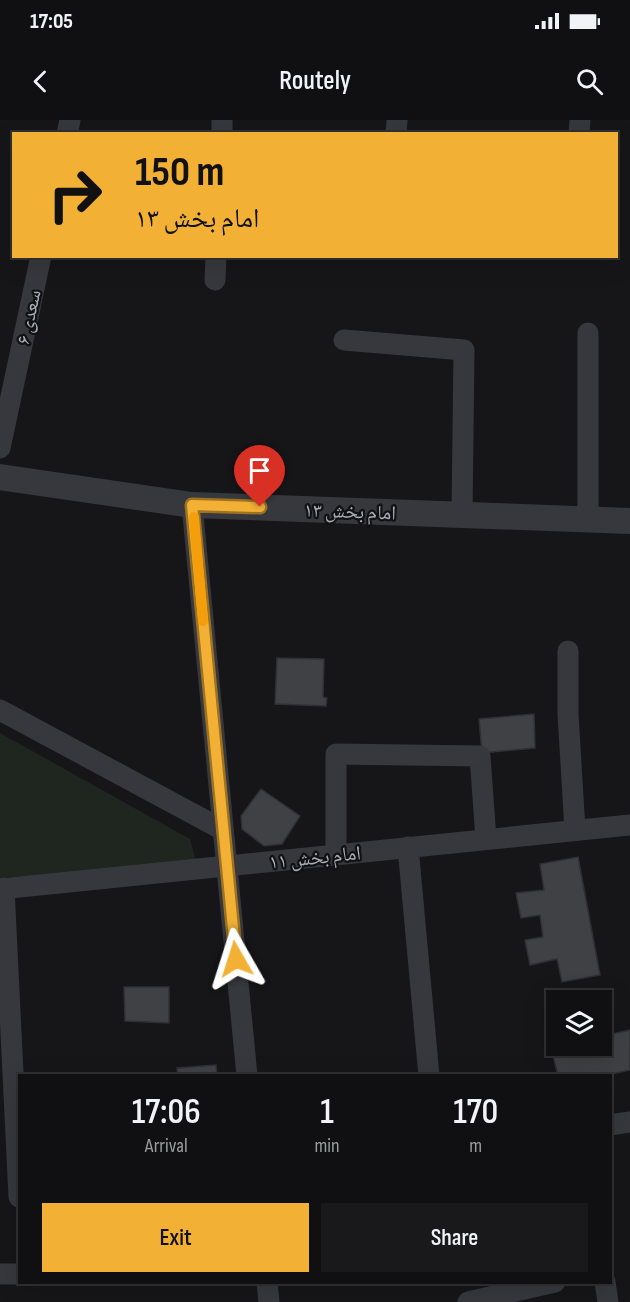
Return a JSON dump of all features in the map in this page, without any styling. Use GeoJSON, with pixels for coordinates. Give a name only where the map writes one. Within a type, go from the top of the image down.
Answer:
{"type":"FeatureCollection","features":[{"type":"Feature","properties":{"kind":"street","name":"سعدی ۶"},"geometry":{"type":"LineString","coordinates":[[0,448],[41,258]]}},
{"type":"Feature","properties":{"kind":"street"},"geometry":{"type":"LineString","coordinates":[[214,280],[216,258]]}},
{"type":"Feature","properties":{"kind":"street"},"geometry":{"type":"LineString","coordinates":[[588,333],[588,520]]}},
{"type":"Feature","properties":{"kind":"street"},"geometry":{"type":"LineString","coordinates":[[344,340],[464,350],[462,515]]}},
{"type":"Feature","properties":{"kind":"street","name":"امام بخش ۱۳"},"geometry":{"type":"LineString","coordinates":[[0,477],[192,505],[630,521]]}},
{"type":"Feature","properties":{"kind":"street"},"geometry":{"type":"LineString","coordinates":[[192,505],[247,1074]]}},
{"type":"Feature","properties":{"kind":"street"},"geometry":{"type":"LineString","coordinates":[[568,651],[568,714],[574,830]]}},
{"type":"Feature","properties":{"kind":"street"},"geometry":{"type":"LineString","coordinates":[[0,710],[224,830]]}},
{"type":"Feature","properties":{"kind":"street"},"geometry":{"type":"LineString","coordinates":[[336,855],[336,754],[480,756],[486,839]]}},
{"type":"Feature","properties":{"kind":"street","name":"امام بخش ۱۱"},"geometry":{"type":"LineString","coordinates":[[2,888],[630,825]]}},
{"type":"Feature","properties":{"kind":"street"},"geometry":{"type":"LineString","coordinates":[[408,847],[429,1074]]}},
{"type":"Feature","properties":{"kind":"street"},"geometry":{"type":"LineString","coordinates":[[2,888],[18,1179]]}},
{"type":"Feature","properties":{"kind":"street"},"geometry":{"type":"LineString","coordinates":[[612,1125],[630,1122]]}},
{"type":"Feature","properties":{"kind":"street"},"geometry":{"type":"LineString","coordinates":[[0,1198],[18,1197]]}},
{"type":"Feature","properties":{"kind":"street"},"geometry":{"type":"LineString","coordinates":[[0,1274],[18,1274]]}},
{"type":"Feature","properties":{"kind":"street"},"geometry":{"type":"LineString","coordinates":[[267,1284],[269,1302]]}},
{"type":"Feature","properties":{"kind":"street"},"geometry":{"type":"LineString","coordinates":[[468,1302],[546,1284]]}},
{"type":"Feature","properties":{"kind":"street"},"geometry":{"type":"LineString","coordinates":[[605,1284],[608,1302]]}},
{"type":"Feature","properties":{"kind":"shaded area"},"geometry":{"type":"Polygon","coordinates":[[[0,733],[190,839],[197,865],[0,878],[0,733]]]}},
{"type":"Feature","properties":{"kind":"building"},"geometry":{"type":"Polygon","coordinates":[[[277,658],[324,659],[323,697],[327,698],[326,706],[275,704],[277,658]]]}},
{"type":"Feature","properties":{"kind":"building"},"geometry":{"type":"Polygon","coordinates":[[[534,714],[535,748],[482,753],[479,719],[534,714]]]}},
{"type":"Feature","properties":{"kind":"building"},"geometry":{"type":"Polygon","coordinates":[[[261,789],[300,816],[282,844],[264,846],[242,829],[241,816],[261,789]]]}},
{"type":"Feature","properties":{"kind":"building"},"geometry":{"type":"Polygon","coordinates":[[[578,857],[600,975],[562,982],[557,959],[530,965],[525,940],[543,937],[540,915],[521,918],[516,893],[544,890],[540,864],[578,857]]]}},
{"type":"Feature","properties":{"kind":"building"},"geometry":{"type":"Polygon","coordinates":[[[124,987],[169,987],[169,1023],[125,1021],[124,987]]]}},
{"type":"Feature","properties":{"kind":"building"},"geometry":{"type":"Polygon","coordinates":[[[630,1030],[630,1070],[612,1074],[558,1074],[553,1056],[612,1056],[612,1034],[630,1030]]]}},
{"type":"Feature","properties":{"kind":"building"},"geometry":{"type":"Polygon","coordinates":[[[216,1065],[217,1074],[178,1074],[177,1068],[216,1065]]]}},
{"type":"Feature","properties":{"kind":"slow traffic"},"geometry":{"type":"LineString","coordinates":[[194,517],[203,621]]}},
{"type":"Feature","properties":{"kind":"route"},"geometry":{"type":"LineString","coordinates":[[236,959],[192,505],[260,507]]}}]}
